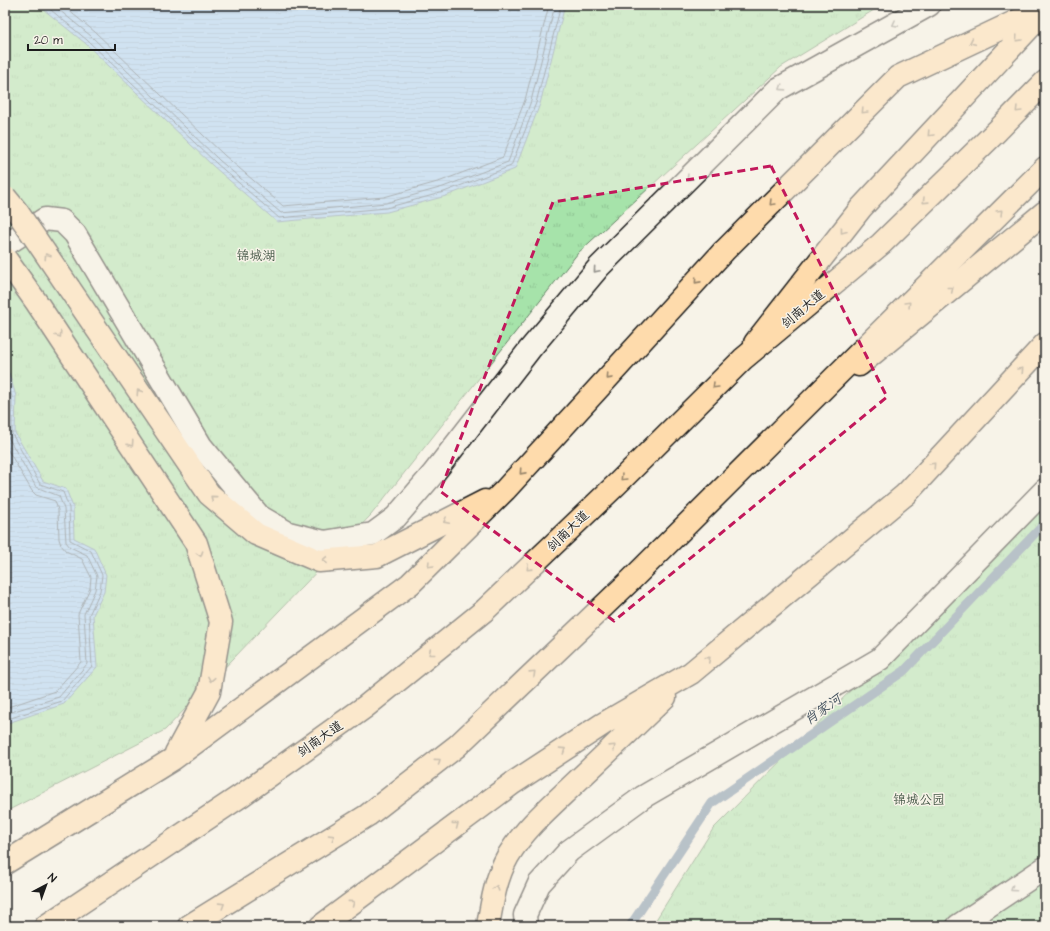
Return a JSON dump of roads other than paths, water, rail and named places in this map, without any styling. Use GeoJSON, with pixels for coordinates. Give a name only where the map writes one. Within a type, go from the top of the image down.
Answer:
{"type":"FeatureCollection","features":[{"type":"Feature","properties":{"kind":"main road"},"geometry":{"type":"LineString","coordinates":[[5,863],[173,759],[410,584],[505,490],[723,252],[898,77],[1045,8]]}},
{"type":"Feature","properties":{"kind":"main road"},"geometry":{"type":"LineString","coordinates":[[743,359],[861,208],[1045,11]]}},
{"type":"Feature","properties":{"kind":"main road","name":"剑南大道"},"geometry":{"type":"LineString","coordinates":[[46,926],[242,795],[365,707],[485,610],[617,484],[743,359],[881,244],[1045,82]]}},
{"type":"Feature","properties":{"kind":"main road"},"geometry":{"type":"LineString","coordinates":[[189,926],[368,815],[457,746],[631,580],[1045,168]]}},
{"type":"Feature","properties":{"kind":"main road"},"geometry":{"type":"LineString","coordinates":[[5,197],[18,213],[209,494],[256,534],[319,561],[377,556],[505,490]]}},
{"type":"Feature","properties":{"kind":"main road"},"geometry":{"type":"LineString","coordinates":[[791,420],[1045,212]]}},
{"type":"Feature","properties":{"kind":"main road"},"geometry":{"type":"LineString","coordinates":[[5,258],[37,303],[196,543],[222,622],[209,692],[173,759]]}},
{"type":"Feature","properties":{"kind":"main road"},"geometry":{"type":"LineString","coordinates":[[488,926],[498,879],[508,856],[522,836],[549,808],[691,673],[906,494],[1045,344]]}},
{"type":"Feature","properties":{"kind":"main road"},"geometry":{"type":"LineString","coordinates":[[321,926],[512,784],[603,724],[691,673]]}},
{"type":"Feature","properties":{"kind":"street"},"geometry":{"type":"LineString","coordinates":[[5,245],[45,219],[62,221],[75,234],[201,446],[260,516],[288,533],[324,542],[373,534],[396,517],[433,474],[530,349],[599,267],[778,90],[929,5]]}},
{"type":"Feature","properties":{"kind":"street"},"geometry":{"type":"LineString","coordinates":[[526,926],[525,915],[539,884],[569,851],[643,797],[880,659],[1045,490]]}},
{"type":"Feature","properties":{"kind":"street"},"geometry":{"type":"LineString","coordinates":[[958,926],[1045,868]]}},
{"type":"Feature","properties":{"kind":"water","name":"锦城湖"},"geometry":{"type":"Polygon","coordinates":[[[38,5],[565,5],[540,104],[515,169],[446,196],[387,212],[277,222],[213,166],[85,43],[38,5]]]}},
{"type":"Feature","properties":{"kind":"water"},"geometry":{"type":"Polygon","coordinates":[[[5,369],[9,373],[16,396],[15,433],[43,481],[66,489],[73,507],[74,538],[94,548],[106,575],[104,592],[93,615],[97,667],[64,704],[5,724],[5,369]]]}},
{"type":"Feature","properties":{"kind":"waterway","name":"肖家河"},"geometry":{"type":"LineString","coordinates":[[630,926],[712,803],[904,671],[1045,523]]}},
{"type":"Feature","properties":{"kind":"park label","name":"锦城公园"},"geometry":{"type":"Point","coordinates":[919,800]}}]}
